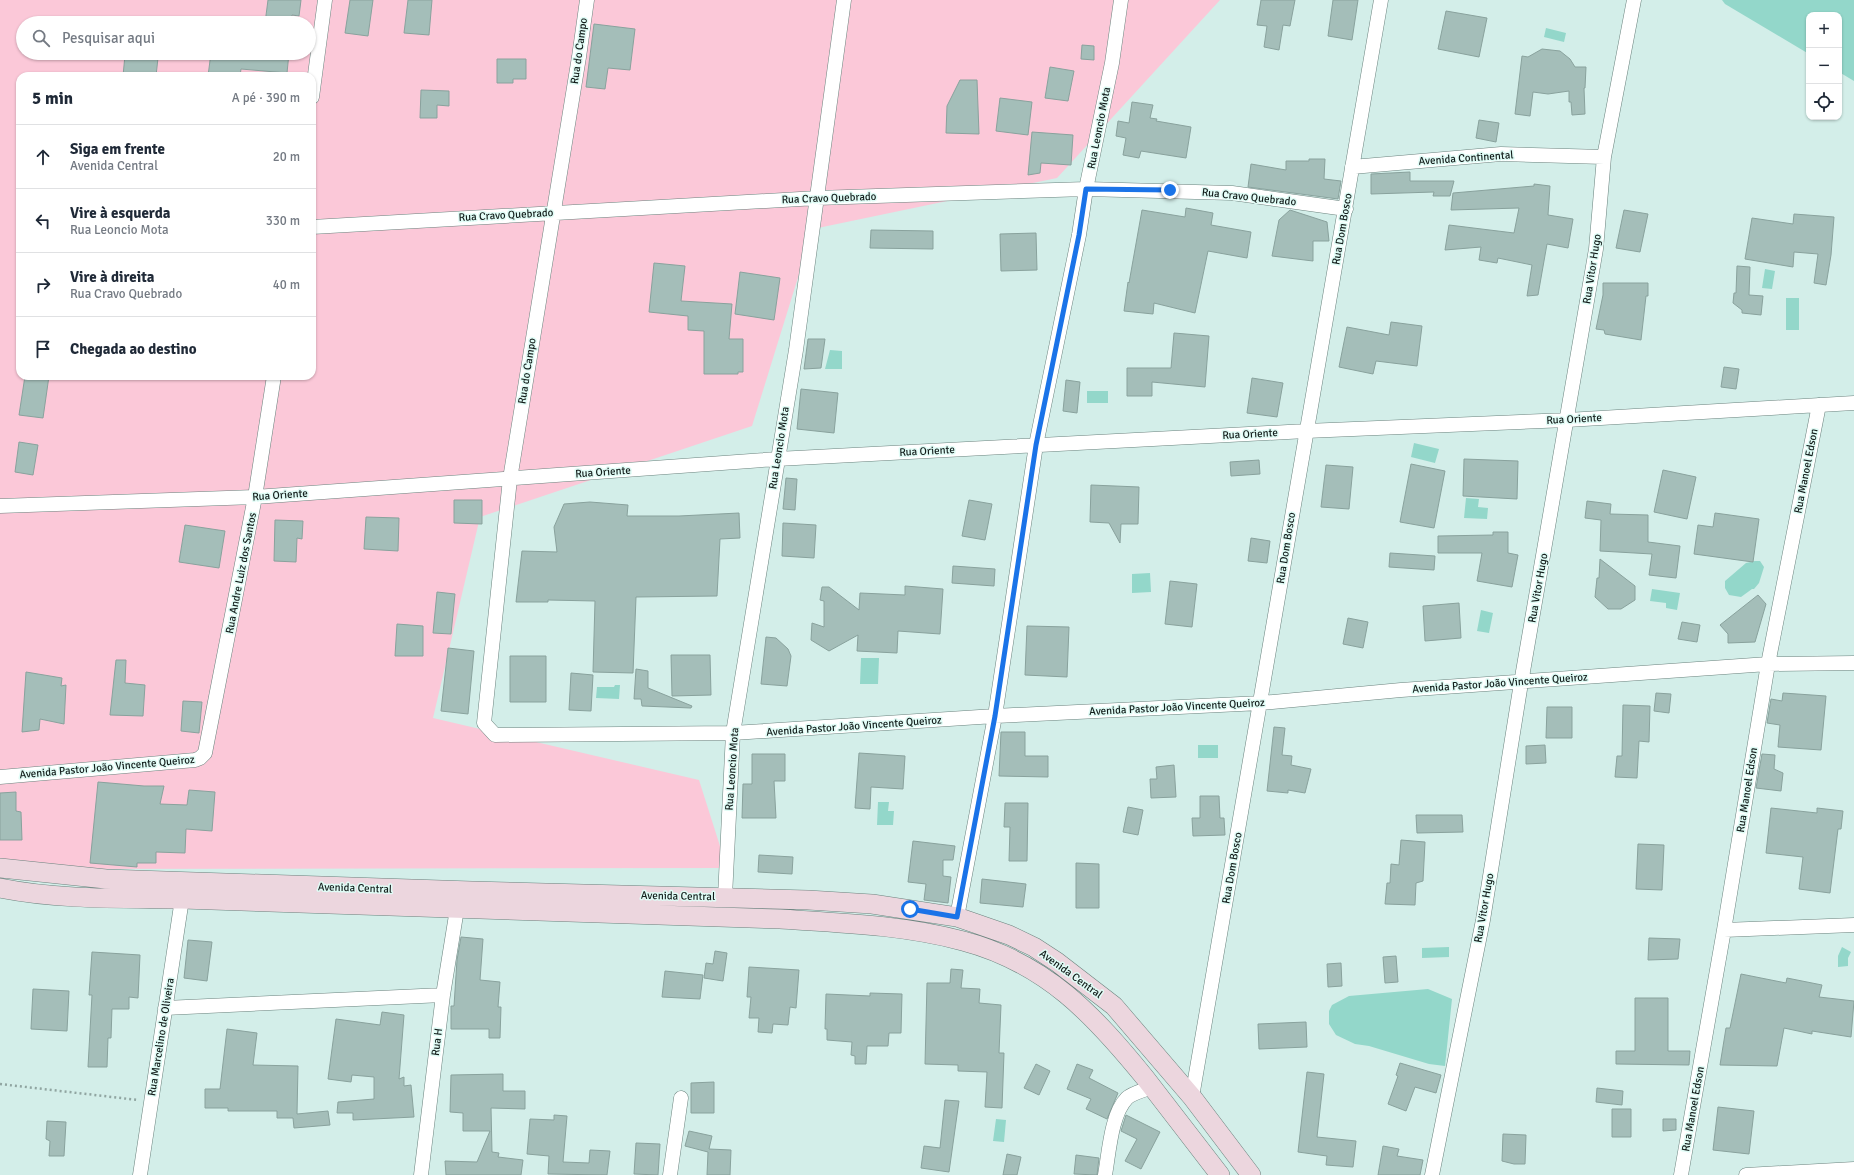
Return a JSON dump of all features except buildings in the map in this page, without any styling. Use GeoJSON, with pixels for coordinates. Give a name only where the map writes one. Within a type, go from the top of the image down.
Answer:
{"type":"FeatureCollection","features":[{"type":"Feature","properties":{"kind":"main road","name":"Avenida Central"},"geometry":{"type":"LineString","coordinates":[[0,868],[106,880],[808,900],[872,904],[957,917],[1009,935],[1034,947],[1114,1006],[1192,1097],[1251,1175]]}},
{"type":"Feature","properties":{"kind":"main road","name":"Avenida Central"},"geometry":{"type":"LineString","coordinates":[[0,888],[38,895],[65,897],[182,899],[780,919],[867,925],[915,931],[964,941],[1009,957],[1036,972],[1059,987],[1086,1010],[1152,1087],[1220,1175]]}},
{"type":"Feature","properties":{"kind":"street"},"geometry":{"type":"LineString","coordinates":[[316,72],[326,0]]}},
{"type":"Feature","properties":{"kind":"street","name":"Rua do Campo"},"geometry":{"type":"LineString","coordinates":[[499,736],[492,733],[484,723],[510,479],[579,57],[586,0]]}},
{"type":"Feature","properties":{"kind":"street","name":"Rua Leoncio Mota"},"geometry":{"type":"LineString","coordinates":[[725,897],[733,733],[796,350],[844,0]]}},
{"type":"Feature","properties":{"kind":"street","name":"Rua Leoncio Mota"},"geometry":{"type":"LineString","coordinates":[[957,917],[995,716],[1036,445],[1112,63],[1121,0]]}},
{"type":"Feature","properties":{"kind":"street","name":"Rua Dom Bosco"},"geometry":{"type":"LineString","coordinates":[[1192,1097],[1381,0]]}},
{"type":"Feature","properties":{"kind":"street","name":"Rua Vitor Hugo"},"geometry":{"type":"LineString","coordinates":[[1432,1175],[1483,920],[1521,683],[1596,249],[1604,157],[1634,0]]}},
{"type":"Feature","properties":{"kind":"street","name":"Avenida Continental"},"geometry":{"type":"LineString","coordinates":[[1352,167],[1501,154],[1604,157]]}},
{"type":"Feature","properties":{"kind":"street","name":"Rua Cravo Quebrado"},"geometry":{"type":"LineString","coordinates":[[316,227],[817,198],[1086,189],[1232,193],[1346,209]]}},
{"type":"Feature","properties":{"kind":"street","name":"Rua Andre Luiz dos Santos"},"geometry":{"type":"LineString","coordinates":[[207,746],[255,497],[273,380]]}},
{"type":"Feature","properties":{"kind":"street","name":"Rua Oriente"},"geometry":{"type":"LineString","coordinates":[[0,506],[255,497],[777,459],[1306,431],[1567,420],[1854,403]]}},
{"type":"Feature","properties":{"kind":"street","name":"Rua Manoel Edson"},"geometry":{"type":"LineString","coordinates":[[1681,1175],[1724,930],[1768,664],[1819,405]]}},
{"type":"Feature","properties":{"kind":"street","name":"Avenida Pastor João Vincente Queiroz"},"geometry":{"type":"LineString","coordinates":[[499,736],[733,733],[995,716],[1261,703],[1401,690],[1521,683],[1768,664],[1854,663]]}},
{"type":"Feature","properties":{"kind":"street","name":"Avenida Pastor João Vincente Queiroz"},"geometry":{"type":"LineString","coordinates":[[0,777],[196,760],[205,753],[207,746]]}},
{"type":"Feature","properties":{"kind":"street","name":"Rua Marcelino de Oliveira"},"geometry":{"type":"LineString","coordinates":[[140,1175],[182,899]]}},
{"type":"Feature","properties":{"kind":"street","name":"Rua H"},"geometry":{"type":"LineString","coordinates":[[420,1175],[443,995],[457,909]]}},
{"type":"Feature","properties":{"kind":"street"},"geometry":{"type":"LineString","coordinates":[[1724,930],[1854,925]]}},
{"type":"Feature","properties":{"kind":"street"},"geometry":{"type":"LineString","coordinates":[[165,1008],[443,995]]}},
{"type":"Feature","properties":{"kind":"street"},"geometry":{"type":"LineString","coordinates":[[1105,1175],[1111,1140],[1119,1110],[1127,1097],[1152,1087]]}},
{"type":"Feature","properties":{"kind":"street"},"geometry":{"type":"LineString","coordinates":[[670,1175],[681,1098]]}},
{"type":"Feature","properties":{"kind":"street"},"geometry":{"type":"LineString","coordinates":[[1746,1175],[1854,1169]]}},
{"type":"Feature","properties":{"kind":"path"},"geometry":{"type":"LineString","coordinates":[[0,1084],[151,1102]]}},
{"type":"Feature","properties":{"kind":"shaded area"},"geometry":{"type":"Polygon","coordinates":[[[0,0],[1220,0],[1057,178],[813,229],[752,426],[480,517],[433,718],[699,780],[727,868],[0,869],[0,0]]]}},
{"type":"Feature","properties":{"kind":"shaded area"},"geometry":{"type":"Polygon","coordinates":[[[1722,0],[1854,0],[1854,81],[1842,74],[1842,12],[1806,12],[1806,52],[1725,4],[1722,0]]]}},
{"type":"Feature","properties":{"kind":"shaded area"},"geometry":{"type":"Polygon","coordinates":[[[1546,28],[1566,33],[1564,42],[1544,37],[1546,28]]]}},
{"type":"Feature","properties":{"kind":"shaded area"},"geometry":{"type":"Polygon","coordinates":[[[1765,269],[1775,271],[1772,289],[1762,288],[1765,269]]]}},
{"type":"Feature","properties":{"kind":"shaded area"},"geometry":{"type":"Polygon","coordinates":[[[1786,298],[1799,298],[1799,330],[1786,330],[1786,298]]]}},
{"type":"Feature","properties":{"kind":"shaded area"},"geometry":{"type":"Polygon","coordinates":[[[830,350],[842,351],[842,369],[825,369],[830,350]]]}},
{"type":"Feature","properties":{"kind":"shaded area"},"geometry":{"type":"Polygon","coordinates":[[[1087,391],[1108,391],[1108,403],[1087,403],[1087,391]]]}},
{"type":"Feature","properties":{"kind":"shaded area"},"geometry":{"type":"Polygon","coordinates":[[[1414,443],[1439,449],[1435,463],[1411,457],[1414,443]]]}},
{"type":"Feature","properties":{"kind":"shaded area"},"geometry":{"type":"Polygon","coordinates":[[[1466,498],[1479,499],[1478,507],[1488,508],[1487,519],[1464,518],[1466,498]]]}},
{"type":"Feature","properties":{"kind":"shaded area"},"geometry":{"type":"Polygon","coordinates":[[[1760,561],[1764,567],[1759,583],[1754,589],[1741,597],[1729,595],[1725,588],[1725,581],[1746,563],[1760,561]]]}},
{"type":"Feature","properties":{"kind":"shaded area"},"geometry":{"type":"Polygon","coordinates":[[[1150,573],[1151,592],[1132,593],[1132,574],[1150,573]]]}},
{"type":"Feature","properties":{"kind":"shaded area"},"geometry":{"type":"Polygon","coordinates":[[[1652,589],[1680,593],[1677,610],[1666,608],[1666,603],[1650,601],[1652,589]]]}},
{"type":"Feature","properties":{"kind":"shaded area"},"geometry":{"type":"Polygon","coordinates":[[[1481,610],[1493,613],[1489,633],[1477,631],[1481,610]]]}},
{"type":"Feature","properties":{"kind":"shaded area"},"geometry":{"type":"Polygon","coordinates":[[[861,658],[879,658],[878,684],[860,684],[861,658]]]}},
{"type":"Feature","properties":{"kind":"shaded area"},"geometry":{"type":"Polygon","coordinates":[[[615,685],[620,685],[619,699],[596,698],[597,687],[614,687],[615,685]]]}},
{"type":"Feature","properties":{"kind":"shaded area"},"geometry":{"type":"Polygon","coordinates":[[[1198,745],[1218,745],[1218,758],[1198,758],[1198,745]]]}},
{"type":"Feature","properties":{"kind":"shaded area"},"geometry":{"type":"Polygon","coordinates":[[[878,802],[889,802],[888,811],[894,811],[893,825],[877,825],[878,802]]]}},
{"type":"Feature","properties":{"kind":"shaded area"},"geometry":{"type":"Polygon","coordinates":[[[1449,947],[1449,957],[1422,958],[1422,948],[1449,947]]]}},
{"type":"Feature","properties":{"kind":"shaded area"},"geometry":{"type":"Polygon","coordinates":[[[1842,947],[1851,952],[1848,958],[1848,966],[1838,967],[1838,956],[1842,947]]]}},
{"type":"Feature","properties":{"kind":"shaded area"},"geometry":{"type":"Polygon","coordinates":[[[1428,989],[1452,999],[1445,1066],[1429,1064],[1369,1046],[1355,1044],[1336,1035],[1329,1024],[1329,1011],[1332,1005],[1349,996],[1428,989]]]}},
{"type":"Feature","properties":{"kind":"shaded area"},"geometry":{"type":"Polygon","coordinates":[[[996,1119],[1006,1120],[1004,1142],[993,1141],[996,1119]]]}},
{"type":"Feature","properties":{"kind":"route"},"geometry":{"type":"LineString","coordinates":[[910,909],[957,917],[995,716],[1036,445],[1079,235],[1086,189],[1170,190]]}}]}
